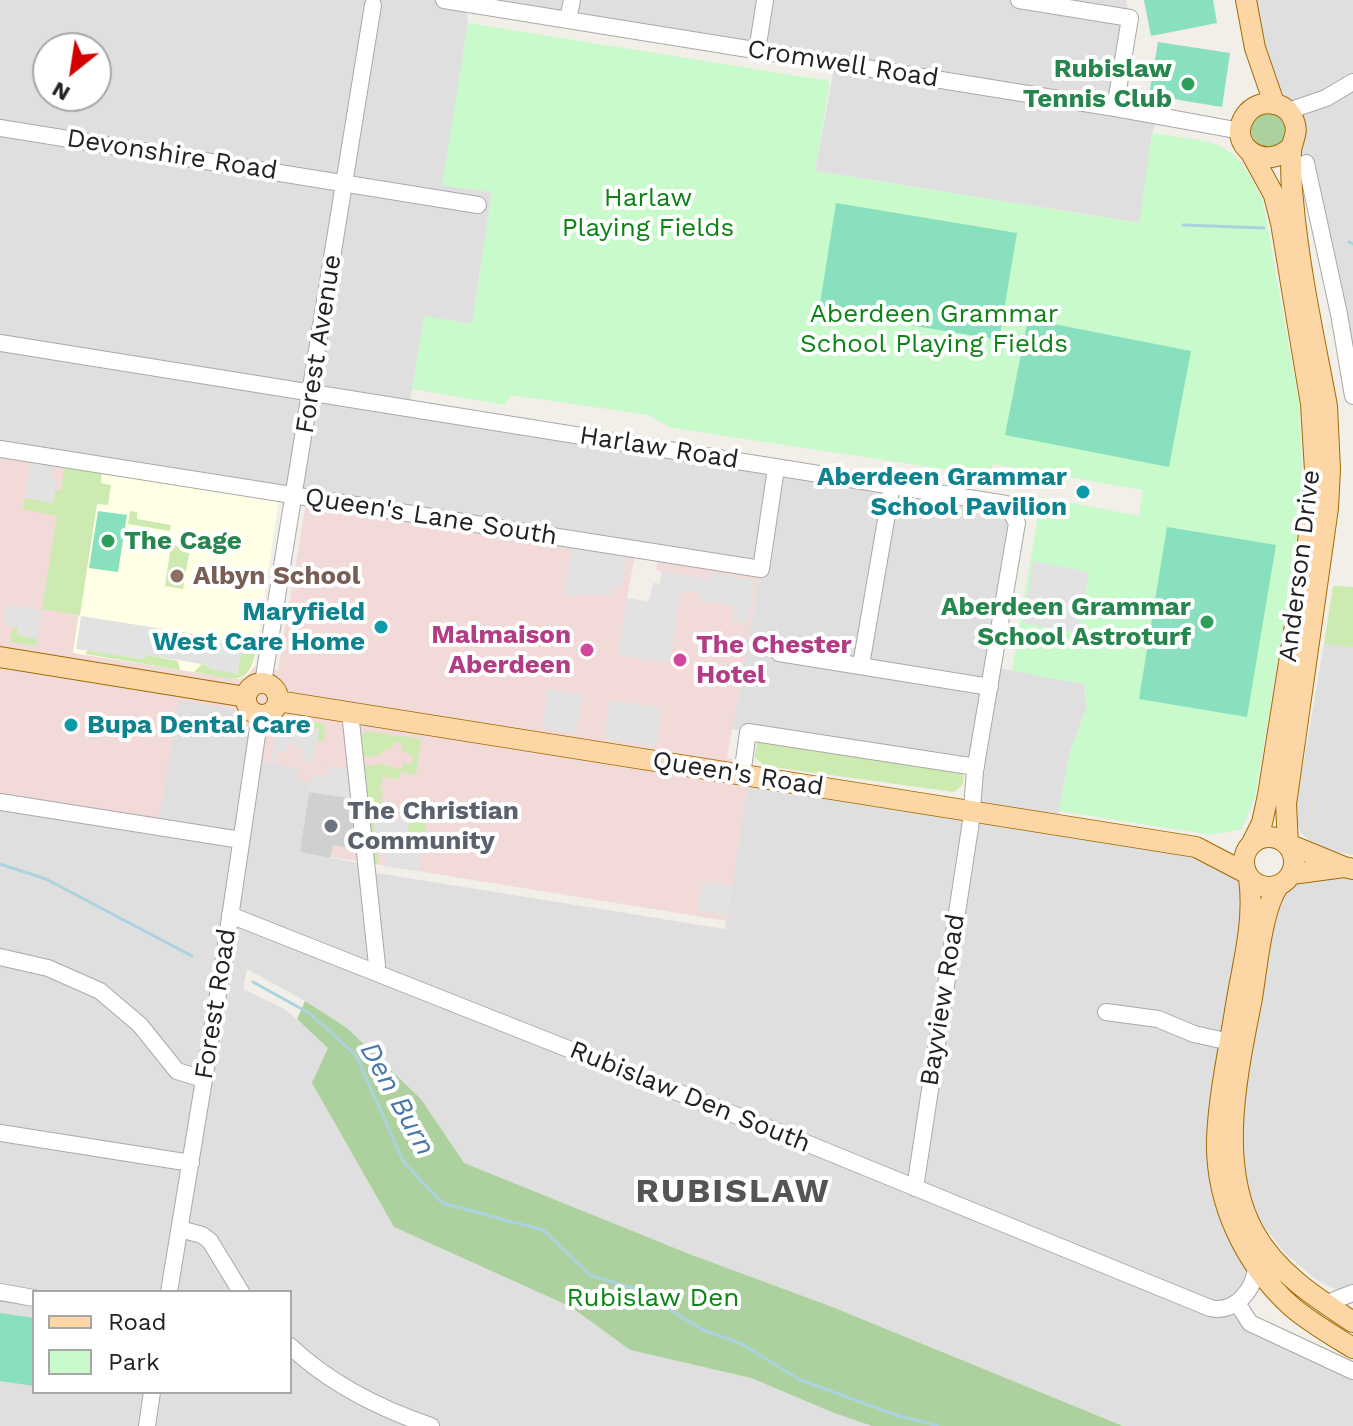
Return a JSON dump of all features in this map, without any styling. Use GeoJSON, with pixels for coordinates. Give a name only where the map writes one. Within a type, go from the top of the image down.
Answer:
{"type":"FeatureCollection","features":[{"type":"Feature","properties":{"kind":"main road"},"geometry":{"type":"LineString","coordinates":[[1246,0],[1255,48],[1251,109]]}},
{"type":"Feature","properties":{"kind":"main road","name":"Anderson Drive"},"geometry":{"type":"LineString","coordinates":[[1255,48],[1288,123],[1299,245],[1327,406],[1330,469],[1328,508],[1286,804],[1288,844]]}},
{"type":"Feature","properties":{"kind":"main road"},"geometry":{"type":"LineString","coordinates":[[1262,104],[1288,123],[1277,157],[1259,157],[1245,146],[1242,122],[1251,109],[1262,104]]}},
{"type":"Feature","properties":{"kind":"main road","name":"Anderson Drive"},"geometry":{"type":"LineString","coordinates":[[1251,153],[1274,195],[1281,223],[1311,404],[1315,471],[1308,543],[1265,813],[1253,841]]}},
{"type":"Feature","properties":{"kind":"main road"},"geometry":{"type":"LineString","coordinates":[[0,657],[246,697]]}},
{"type":"Feature","properties":{"kind":"main road"},"geometry":{"type":"LineString","coordinates":[[263,683],[275,688],[278,701],[272,712],[260,715],[248,707],[246,697],[254,685],[263,683]]}},
{"type":"Feature","properties":{"kind":"main road","name":"Queen's Road"},"geometry":{"type":"LineString","coordinates":[[278,701],[1198,848],[1253,841]]}},
{"type":"Feature","properties":{"kind":"main road"},"geometry":{"type":"LineString","coordinates":[[1348,868],[1275,837],[1253,841],[1244,859],[1251,919],[1219,1116],[1218,1162],[1230,1215],[1256,1266],[1294,1308],[1353,1348]]}},
{"type":"Feature","properties":{"kind":"main road"},"geometry":{"type":"LineString","coordinates":[[1288,844],[1295,858],[1286,880],[1270,901],[1250,1008],[1233,1118],[1234,1172],[1243,1207],[1262,1244],[1286,1271],[1325,1304],[1353,1322]]}},
{"type":"Feature","properties":{"kind":"main road","name":"Queen's Road"},"geometry":{"type":"LineString","coordinates":[[1198,848],[1248,875]]}},
{"type":"Feature","properties":{"kind":"main road"},"geometry":{"type":"LineString","coordinates":[[1248,875],[1263,886],[1348,868]]}},
{"type":"Feature","properties":{"kind":"street","name":"Cromwell Road"},"geometry":{"type":"LineString","coordinates":[[444,0],[1241,131]]}},
{"type":"Feature","properties":{"kind":"street"},"geometry":{"type":"LineString","coordinates":[[568,20],[572,0]]}},
{"type":"Feature","properties":{"kind":"street"},"geometry":{"type":"LineString","coordinates":[[757,51],[765,0]]}},
{"type":"Feature","properties":{"kind":"street"},"geometry":{"type":"LineString","coordinates":[[1019,0],[1130,18],[1115,108]]}},
{"type":"Feature","properties":{"kind":"street","name":"Forest Avenue"},"geometry":{"type":"LineString","coordinates":[[263,683],[375,2]]}},
{"type":"Feature","properties":{"kind":"street"},"geometry":{"type":"LineString","coordinates":[[1288,123],[1353,82]]}},
{"type":"Feature","properties":{"kind":"street","name":"Devonshire Road"},"geometry":{"type":"LineString","coordinates":[[0,128],[478,205]]}},
{"type":"Feature","properties":{"kind":"street"},"geometry":{"type":"LineString","coordinates":[[1306,163],[1353,396]]}},
{"type":"Feature","properties":{"kind":"street"},"geometry":{"type":"LineString","coordinates":[[1299,245],[1323,238]]}},
{"type":"Feature","properties":{"kind":"street","name":"Harlaw Road"},"geometry":{"type":"LineString","coordinates":[[0,343],[1006,504]]}},
{"type":"Feature","properties":{"kind":"street","name":"Queen's Lane South"},"geometry":{"type":"LineString","coordinates":[[0,449],[761,569],[776,468]]}},
{"type":"Feature","properties":{"kind":"street"},"geometry":{"type":"LineString","coordinates":[[861,665],[892,485]]}},
{"type":"Feature","properties":{"kind":"street","name":"Bayview Road"},"geometry":{"type":"LineString","coordinates":[[915,1188],[976,767],[1017,523],[1006,504]]}},
{"type":"Feature","properties":{"kind":"street"},"geometry":{"type":"LineString","coordinates":[[779,653],[990,687]]}},
{"type":"Feature","properties":{"kind":"street"},"geometry":{"type":"LineString","coordinates":[[350,712],[376,951],[375,972]]}},
{"type":"Feature","properties":{"kind":"street","name":"Forest Road"},"geometry":{"type":"LineString","coordinates":[[169,1290],[260,715]]}},
{"type":"Feature","properties":{"kind":"street"},"geometry":{"type":"LineString","coordinates":[[742,775],[748,732],[976,767]]}},
{"type":"Feature","properties":{"kind":"street"},"geometry":{"type":"LineString","coordinates":[[6,803],[241,840]]}},
{"type":"Feature","properties":{"kind":"street","name":"Rubislaw Den South"},"geometry":{"type":"LineString","coordinates":[[230,915],[1210,1308],[1224,1310],[1237,1303]]}},
{"type":"Feature","properties":{"kind":"street"},"geometry":{"type":"LineString","coordinates":[[0,957],[48,968],[100,991],[140,1025],[177,1071],[203,1079]]}},
{"type":"Feature","properties":{"kind":"street"},"geometry":{"type":"LineString","coordinates":[[1106,1012],[1158,1019],[1194,1034],[1230,1042]]}},
{"type":"Feature","properties":{"kind":"street"},"geometry":{"type":"LineString","coordinates":[[0,1133],[191,1163]]}},
{"type":"Feature","properties":{"kind":"street"},"geometry":{"type":"LineString","coordinates":[[180,1229],[202,1235],[210,1241],[240,1290]]}},
{"type":"Feature","properties":{"kind":"street"},"geometry":{"type":"LineString","coordinates":[[1256,1266],[1251,1285],[1237,1303],[1250,1323],[1353,1371]]}},
{"type":"Feature","properties":{"kind":"street"},"geometry":{"type":"LineString","coordinates":[[0,1292],[32,1298]]}},
{"type":"Feature","properties":{"kind":"street"},"geometry":{"type":"LineString","coordinates":[[1325,1304],[1353,1293]]}},
{"type":"Feature","properties":{"kind":"street"},"geometry":{"type":"LineString","coordinates":[[292,1347],[349,1389],[396,1414],[431,1426]]}},
{"type":"Feature","properties":{"kind":"street"},"geometry":{"type":"LineString","coordinates":[[147,1426],[152,1394]]}},
{"type":"Feature","properties":{"kind":"shaded area"},"geometry":{"type":"Polygon","coordinates":[[[0,0],[1126,0],[1130,18],[1115,107],[1159,116],[1152,133],[1140,223],[815,171],[835,63],[466,4],[468,23],[443,185],[492,192],[472,324],[424,317],[409,407],[1006,504],[1017,523],[993,667],[1084,684],[1087,707],[1070,752],[1057,824],[1158,842],[1246,873],[1219,1116],[1256,1266],[1243,1313],[1353,1372],[1353,1426],[1123,1426],[830,1306],[692,1255],[463,1163],[421,1099],[347,1028],[247,969],[243,989],[283,1008],[328,1048],[394,1227],[571,1307],[630,1350],[751,1378],[872,1426],[0,1426],[0,808],[179,700],[235,709],[259,724],[254,761],[300,769],[310,783],[300,852],[363,864],[364,871],[725,929],[749,776],[970,811],[976,767],[732,729],[760,574],[0,454],[0,0]]]}},
{"type":"Feature","properties":{"kind":"shaded area"},"geometry":{"type":"Polygon","coordinates":[[[1246,0],[1353,0],[1353,396],[1306,163],[1288,111],[1282,107],[1246,0]]]}},
{"type":"Feature","properties":{"kind":"shaded area"},"geometry":{"type":"Polygon","coordinates":[[[0,454],[102,470],[73,652],[186,671],[239,679],[251,672],[254,666],[278,670],[306,503],[635,554],[627,598],[649,602],[653,583],[660,584],[662,572],[656,569],[658,558],[760,574],[727,758],[751,763],[727,921],[300,852],[310,783],[298,780],[300,769],[254,761],[259,724],[234,709],[179,701],[159,821],[0,797],[0,454]]]}},
{"type":"Feature","properties":{"kind":"shaded area"},"geometry":{"type":"Polygon","coordinates":[[[31,459],[54,462],[51,479],[57,480],[53,503],[25,498],[31,459]]]}},
{"type":"Feature","properties":{"kind":"shaded area","name":"Albyn School"},"geometry":{"type":"Polygon","coordinates":[[[102,470],[279,498],[254,666],[246,676],[239,679],[73,653],[102,470]]]}},
{"type":"Feature","properties":{"kind":"shaded area"},"geometry":{"type":"Polygon","coordinates":[[[572,545],[628,553],[622,587],[613,586],[611,595],[564,595],[572,545]]]}},
{"type":"Feature","properties":{"kind":"shaded area"},"geometry":{"type":"Polygon","coordinates":[[[1033,561],[1089,572],[1077,633],[1023,623],[1033,561]]]}},
{"type":"Feature","properties":{"kind":"shaded area","name":"The Chester Hotel"},"geometry":{"type":"Polygon","coordinates":[[[662,571],[708,579],[709,572],[755,580],[748,623],[732,621],[734,606],[699,601],[700,595],[688,590],[687,593],[680,593],[670,663],[618,655],[627,598],[649,602],[653,583],[660,584],[662,571]]]}},
{"type":"Feature","properties":{"kind":"shaded area"},"geometry":{"type":"Polygon","coordinates":[[[7,605],[42,610],[37,639],[17,635],[18,627],[4,624],[7,605]]]}},
{"type":"Feature","properties":{"kind":"shaded area"},"geometry":{"type":"Polygon","coordinates":[[[81,616],[243,642],[237,674],[210,669],[207,665],[147,655],[143,659],[76,649],[81,616]]]}},
{"type":"Feature","properties":{"kind":"shaded area"},"geometry":{"type":"Polygon","coordinates":[[[1353,639],[1353,855],[1313,844],[1301,833],[1296,806],[1324,644],[1353,639]]]}},
{"type":"Feature","properties":{"kind":"shaded area"},"geometry":{"type":"Polygon","coordinates":[[[548,689],[583,695],[576,734],[542,728],[548,689]]]}},
{"type":"Feature","properties":{"kind":"shaded area"},"geometry":{"type":"Polygon","coordinates":[[[610,700],[662,708],[656,747],[604,738],[610,700]]]}},
{"type":"Feature","properties":{"kind":"shaded area"},"geometry":{"type":"Polygon","coordinates":[[[281,721],[319,729],[313,763],[302,761],[303,748],[288,743],[286,752],[277,751],[276,765],[270,764],[276,725],[281,721]]]}},
{"type":"Feature","properties":{"kind":"shaded area"},"geometry":{"type":"Polygon","coordinates":[[[328,767],[349,768],[355,799],[309,792],[312,775],[326,777],[328,767]]]}},
{"type":"Feature","properties":{"kind":"shaded area","name":"The Christian Community"},"geometry":{"type":"Polygon","coordinates":[[[309,792],[355,799],[361,850],[333,845],[330,858],[300,852],[309,792]]]}},
{"type":"Feature","properties":{"kind":"shaded area"},"geometry":{"type":"Polygon","coordinates":[[[373,814],[409,820],[406,841],[423,843],[419,871],[385,866],[387,856],[377,855],[373,814]]]}},
{"type":"Feature","properties":{"kind":"shaded area"},"geometry":{"type":"Polygon","coordinates":[[[1353,869],[1353,1291],[1338,1291],[1315,1279],[1285,1253],[1266,1229],[1254,1231],[1233,1159],[1279,885],[1353,869]]]}},
{"type":"Feature","properties":{"kind":"shaded area"},"geometry":{"type":"Polygon","coordinates":[[[702,882],[732,886],[728,916],[698,911],[702,882]]]}},
{"type":"Feature","properties":{"kind":"green space"},"geometry":{"type":"Polygon","coordinates":[[[1144,0],[1213,0],[1217,23],[1151,36],[1144,0]]]}},
{"type":"Feature","properties":{"kind":"green space","name":"Aberdeen Grammar School Playing Fields"},"geometry":{"type":"Polygon","coordinates":[[[468,23],[830,81],[815,171],[1139,223],[1152,133],[1221,146],[1242,164],[1263,201],[1299,403],[1302,464],[1300,525],[1255,797],[1242,829],[1212,835],[1059,811],[1070,752],[1087,707],[1085,684],[1012,671],[1041,497],[1139,516],[1143,490],[993,464],[990,476],[672,428],[648,415],[511,395],[505,405],[412,389],[424,316],[472,324],[492,192],[442,185],[468,23]]]}},
{"type":"Feature","properties":{"kind":"green space","name":"Rubislaw Tennis Club"},"geometry":{"type":"Polygon","coordinates":[[[1158,42],[1230,53],[1222,107],[1149,95],[1158,42]]]}},
{"type":"Feature","properties":{"kind":"green space"},"geometry":{"type":"Polygon","coordinates":[[[1269,112],[1282,117],[1287,130],[1282,143],[1269,148],[1256,143],[1251,130],[1256,117],[1269,112]]]}},
{"type":"Feature","properties":{"kind":"green space"},"geometry":{"type":"Polygon","coordinates":[[[836,203],[1017,233],[999,340],[819,310],[836,203]]]}},
{"type":"Feature","properties":{"kind":"green space"},"geometry":{"type":"Polygon","coordinates":[[[1028,319],[1191,351],[1169,467],[1005,435],[1028,319]]]}},
{"type":"Feature","properties":{"kind":"green space"},"geometry":{"type":"Polygon","coordinates":[[[65,464],[102,470],[101,483],[111,485],[108,505],[97,504],[80,615],[42,609],[57,516],[23,509],[25,498],[53,502],[55,490],[61,490],[65,464]]]}},
{"type":"Feature","properties":{"kind":"green space","name":"The Cage"},"geometry":{"type":"Polygon","coordinates":[[[98,511],[127,515],[118,572],[89,568],[98,511]]]}},
{"type":"Feature","properties":{"kind":"green space"},"geometry":{"type":"Polygon","coordinates":[[[130,511],[137,512],[137,519],[171,525],[170,531],[128,524],[130,511]]]}},
{"type":"Feature","properties":{"kind":"green space","name":"Aberdeen Grammar School Astroturf"},"geometry":{"type":"Polygon","coordinates":[[[1167,527],[1276,545],[1247,717],[1139,699],[1167,527]]]}},
{"type":"Feature","properties":{"kind":"green space"},"geometry":{"type":"Polygon","coordinates":[[[171,545],[190,548],[183,589],[165,586],[171,545]]]}},
{"type":"Feature","properties":{"kind":"green space"},"geometry":{"type":"Polygon","coordinates":[[[1333,586],[1353,587],[1353,647],[1324,644],[1333,586]]]}},
{"type":"Feature","properties":{"kind":"green space"},"geometry":{"type":"Polygon","coordinates":[[[17,627],[18,635],[37,639],[36,646],[10,642],[12,630],[17,627]]]}},
{"type":"Feature","properties":{"kind":"green space"},"geometry":{"type":"Polygon","coordinates":[[[243,642],[257,644],[250,669],[244,676],[229,678],[194,672],[202,664],[237,674],[243,642]]]}},
{"type":"Feature","properties":{"kind":"green space"},"geometry":{"type":"Polygon","coordinates":[[[88,650],[178,661],[180,670],[85,654],[88,650]]]}},
{"type":"Feature","properties":{"kind":"green space"},"geometry":{"type":"Polygon","coordinates":[[[286,718],[325,724],[324,742],[317,741],[319,729],[281,721],[286,718]]]}},
{"type":"Feature","properties":{"kind":"green space"},"geometry":{"type":"Polygon","coordinates":[[[366,731],[421,739],[416,775],[401,772],[399,779],[382,777],[379,815],[373,815],[379,864],[373,864],[362,770],[364,766],[383,764],[400,770],[404,763],[411,764],[413,756],[401,750],[402,743],[393,741],[392,749],[388,748],[379,755],[361,755],[360,733],[363,735],[366,731]]]}},
{"type":"Feature","properties":{"kind":"green space"},"geometry":{"type":"Polygon","coordinates":[[[758,741],[964,770],[963,784],[954,792],[765,766],[754,757],[758,741]]]}},
{"type":"Feature","properties":{"kind":"green space"},"geometry":{"type":"Polygon","coordinates":[[[417,803],[429,805],[423,843],[406,841],[411,810],[416,810],[417,803]]]}},
{"type":"Feature","properties":{"kind":"green space","name":"Rubislaw Den"},"geometry":{"type":"Polygon","coordinates":[[[305,1001],[347,1028],[421,1099],[464,1163],[692,1255],[830,1306],[1123,1426],[872,1426],[751,1378],[630,1350],[571,1307],[394,1227],[312,1083],[328,1048],[297,1019],[305,1001]]]}},
{"type":"Feature","properties":{"kind":"green space"},"geometry":{"type":"Polygon","coordinates":[[[0,1313],[32,1318],[32,1386],[0,1381],[0,1313]]]}},
{"type":"Feature","properties":{"kind":"waterway"},"geometry":{"type":"LineString","coordinates":[[1183,225],[1264,228]]}},
{"type":"Feature","properties":{"kind":"waterway"},"geometry":{"type":"LineString","coordinates":[[1349,242],[1353,244]]}},
{"type":"Feature","properties":{"kind":"waterway","name":"Den Burn"},"geometry":{"type":"LineString","coordinates":[[0,864],[46,879],[192,956]]}},
{"type":"Feature","properties":{"kind":"waterway","name":"Den Burn"},"geometry":{"type":"LineString","coordinates":[[253,982],[309,1013],[356,1055],[403,1161],[442,1203],[543,1230],[590,1275],[638,1290],[703,1330],[742,1344],[800,1380],[899,1416],[938,1426]]}},
{"type":"Feature","properties":{"kind":"place","name":"Rubislaw Tennis Club"},"geometry":{"type":"Point","coordinates":[1188,84]}},
{"type":"Feature","properties":{"kind":"place","name":"Aberdeen Grammar School Pavilion"},"geometry":{"type":"Point","coordinates":[1083,492]}},
{"type":"Feature","properties":{"kind":"place","name":"The Cage"},"geometry":{"type":"Point","coordinates":[108,541]}},
{"type":"Feature","properties":{"kind":"place","name":"Albyn School"},"geometry":{"type":"Point","coordinates":[177,576]}},
{"type":"Feature","properties":{"kind":"place","name":"Aberdeen Grammar School Astroturf"},"geometry":{"type":"Point","coordinates":[1207,622]}},
{"type":"Feature","properties":{"kind":"place","name":"Maryfield West Care Home"},"geometry":{"type":"Point","coordinates":[381,627]}},
{"type":"Feature","properties":{"kind":"place","name":"Malmaison Aberdeen"},"geometry":{"type":"Point","coordinates":[587,650]}},
{"type":"Feature","properties":{"kind":"place","name":"The Chester Hotel"},"geometry":{"type":"Point","coordinates":[680,660]}},
{"type":"Feature","properties":{"kind":"place","name":"Bupa Dental Care"},"geometry":{"type":"Point","coordinates":[71,725]}},
{"type":"Feature","properties":{"kind":"place","name":"The Christian Community"},"geometry":{"type":"Point","coordinates":[331,826]}},
{"type":"Feature","properties":{"kind":"district","name":"RUBISLAW"},"geometry":{"type":"Point","coordinates":[733,1192]}},
{"type":"Feature","properties":{"kind":"park label","name":"Harlaw Playing Fields"},"geometry":{"type":"Point","coordinates":[648,213]}}]}
